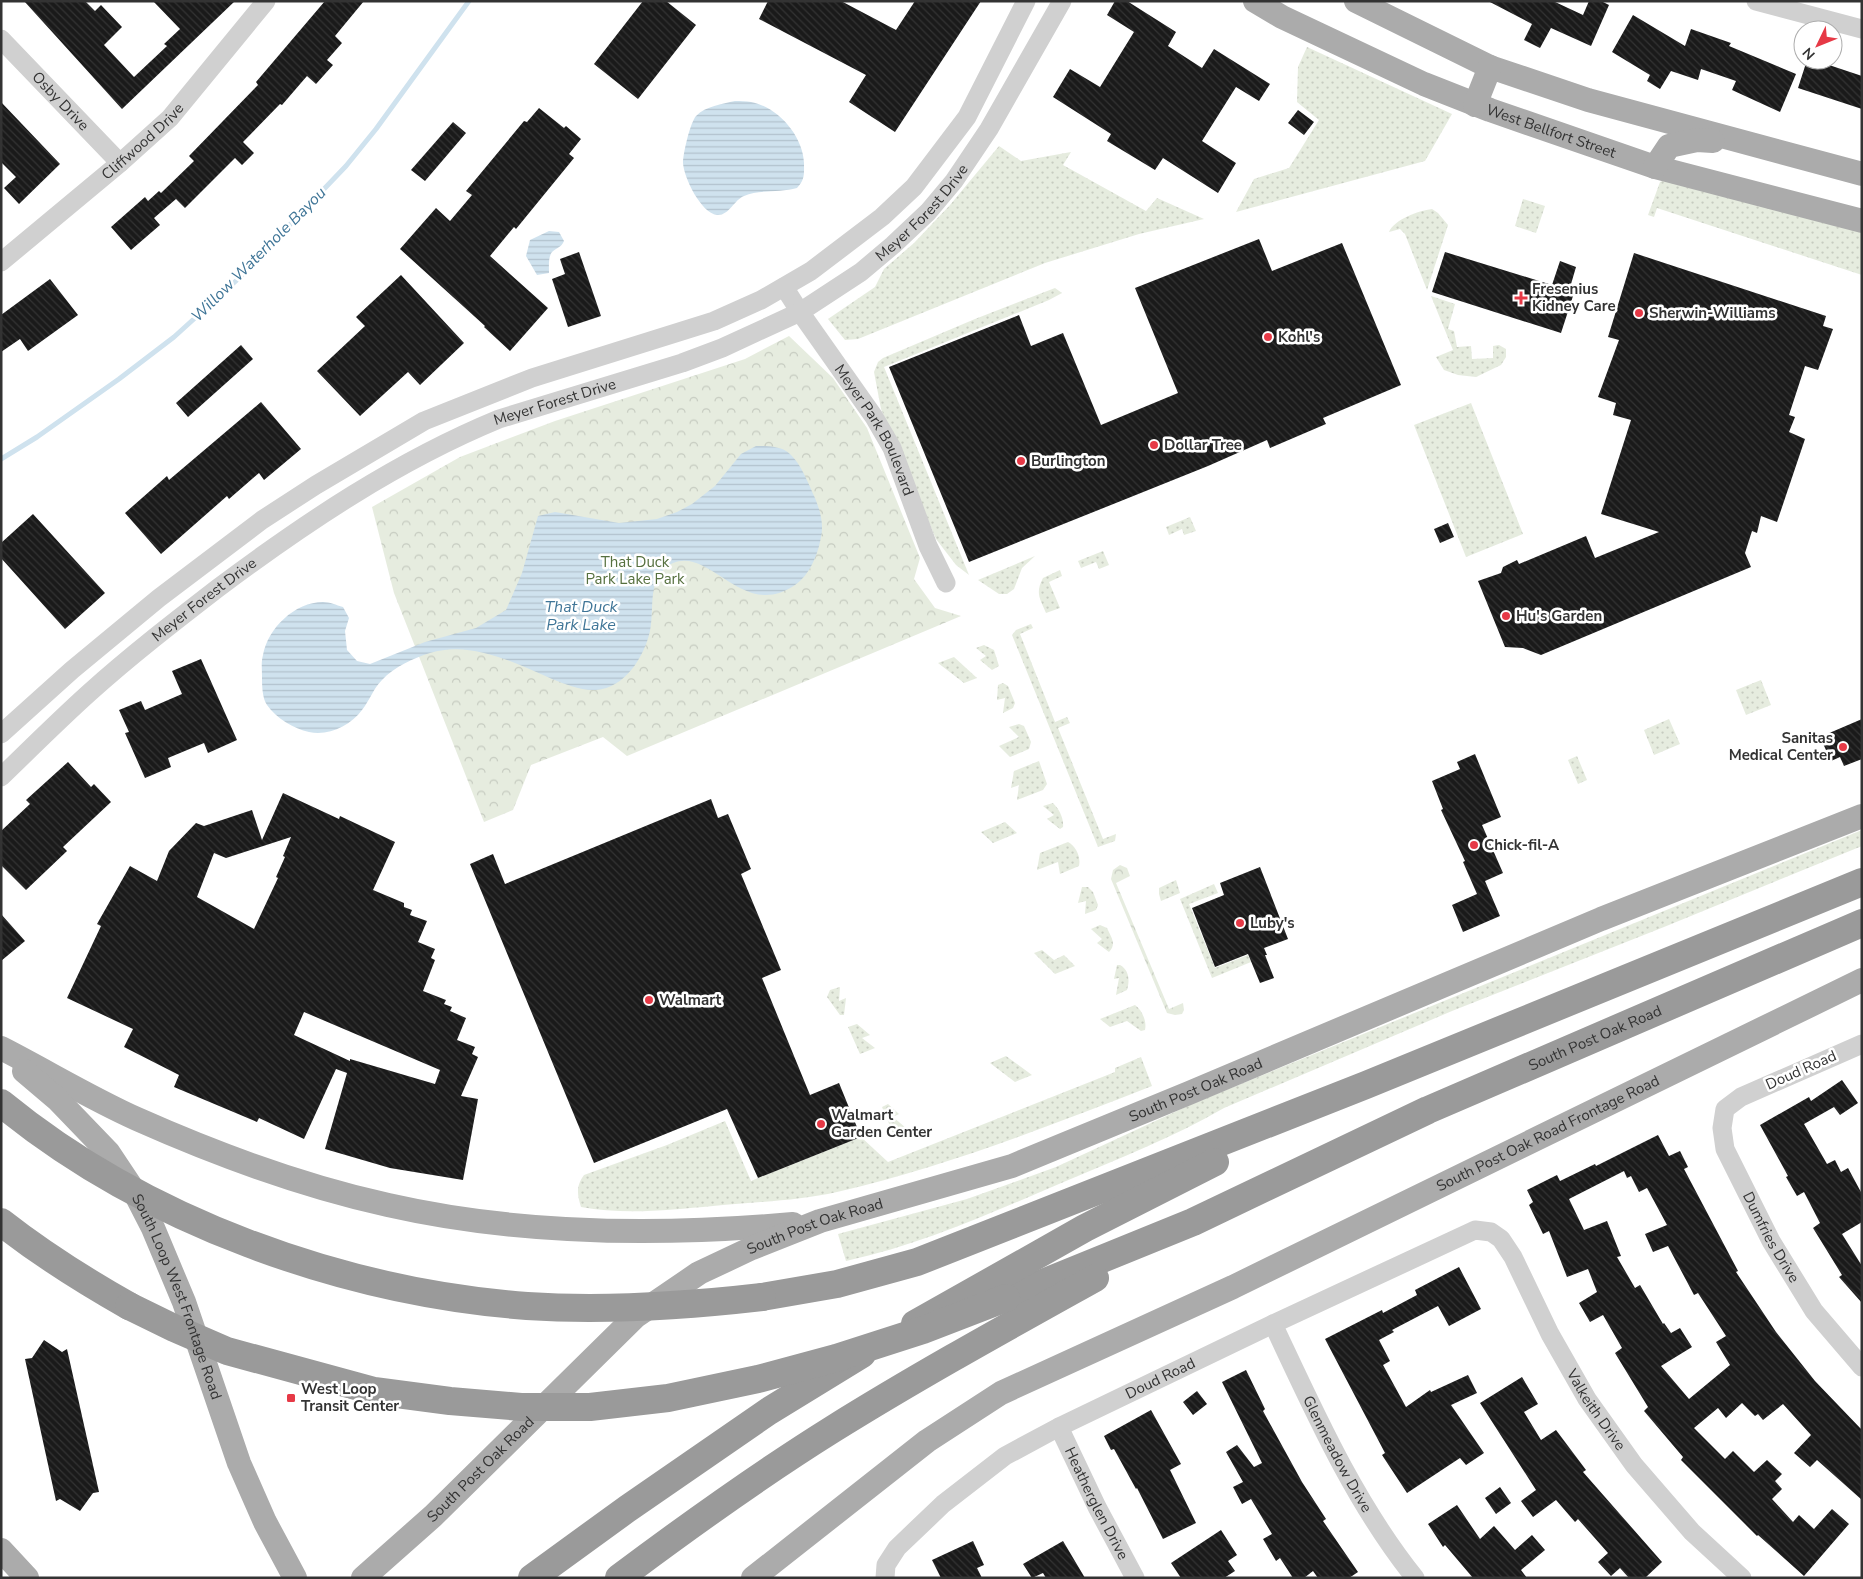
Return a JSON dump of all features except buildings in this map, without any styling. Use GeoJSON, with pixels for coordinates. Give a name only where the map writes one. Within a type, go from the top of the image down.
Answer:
{"type":"FeatureCollection","features":[{"type":"Feature","properties":{"kind":"highway"},"geometry":{"type":"LineString","coordinates":[[1,1103],[76,1156],[138,1193],[201,1224],[265,1249],[327,1269],[392,1286],[454,1298],[526,1306],[585,1308],[650,1308],[762,1297],[837,1284],[917,1262],[1366,1085],[1862,882]]}},
{"type":"Feature","properties":{"kind":"highway","name":"South Post Oak Road"},"geometry":{"type":"LineString","coordinates":[[1193,1222],[1428,1110],[1861,924]]}},
{"type":"Feature","properties":{"kind":"highway"},"geometry":{"type":"LineString","coordinates":[[532,1578],[627,1509],[769,1412],[871,1349],[1085,1228],[1366,1085]]}},
{"type":"Feature","properties":{"kind":"highway"},"geometry":{"type":"LineString","coordinates":[[1,1222],[40,1252],[83,1280],[129,1306],[228,1351],[374,1391],[450,1401],[521,1407],[590,1407],[668,1398],[767,1377],[836,1358],[914,1333],[1006,1298],[1193,1222]]}},
{"type":"Feature","properties":{"kind":"highway"},"geometry":{"type":"LineString","coordinates":[[618,1578],[655,1550],[832,1429],[942,1364],[1193,1222]]}},
{"type":"Feature","properties":{"kind":"main road","name":"West Bellfort Street"},"geometry":{"type":"LineString","coordinates":[[1255,1],[1282,17],[1424,84],[1475,104],[1655,167],[1862,221]]}},
{"type":"Feature","properties":{"kind":"main road"},"geometry":{"type":"LineString","coordinates":[[1356,1],[1490,67],[1588,100],[1862,174]]}},
{"type":"Feature","properties":{"kind":"main road"},"geometry":{"type":"LineString","coordinates":[[1475,104],[1490,67]]}},
{"type":"Feature","properties":{"kind":"main road"},"geometry":{"type":"LineString","coordinates":[[1655,167],[1663,152],[1669,146],[1675,144],[1697,140],[1744,143]]}},
{"type":"Feature","properties":{"kind":"main road","name":"South Post Oak Road"},"geometry":{"type":"LineString","coordinates":[[362,1578],[433,1516],[636,1316],[699,1273],[752,1248],[820,1221],[1012,1166],[1601,919],[1862,816]]}},
{"type":"Feature","properties":{"kind":"main road","name":"South Post Oak Road Frontage Road"},"geometry":{"type":"LineString","coordinates":[[753,1578],[928,1441],[1000,1393],[1233,1287],[1862,980]]}},
{"type":"Feature","properties":{"kind":"main road"},"geometry":{"type":"LineString","coordinates":[[1,1050],[134,1118],[219,1153],[306,1184],[389,1206],[493,1223],[602,1230],[648,1231],[744,1228],[820,1221]]}},
{"type":"Feature","properties":{"kind":"main road","name":"South Loop West Frontage Road"},"geometry":{"type":"LineString","coordinates":[[1,1050],[57,1099],[108,1152],[134,1192],[153,1228],[184,1302],[246,1480],[265,1522],[295,1578]]}},
{"type":"Feature","properties":{"kind":"main road"},"geometry":{"type":"LineString","coordinates":[[1,1550],[27,1578]]}},
{"type":"Feature","properties":{"kind":"street","name":"Cliffwood Drive"},"geometry":{"type":"LineString","coordinates":[[1,262],[120,163],[170,118],[266,1]]}},
{"type":"Feature","properties":{"kind":"street","name":"Meyer Forest Drive"},"geometry":{"type":"LineString","coordinates":[[1,734],[72,670],[159,598],[262,520],[316,485],[424,421],[532,378],[714,321],[760,300],[811,271],[882,217],[914,187],[967,116],[1026,1]]}},
{"type":"Feature","properties":{"kind":"street","name":"Meyer Forest Drive"},"geometry":{"type":"LineString","coordinates":[[1,777],[88,694],[174,621],[288,537],[370,484],[471,431],[498,419],[722,348],[800,312],[861,272],[928,212],[954,181],[989,129],[1062,1]]}},
{"type":"Feature","properties":{"kind":"street"},"geometry":{"type":"LineString","coordinates":[[1756,1],[1862,29]]}},
{"type":"Feature","properties":{"kind":"street","name":"Osby Drive"},"geometry":{"type":"LineString","coordinates":[[1,39],[120,163]]}},
{"type":"Feature","properties":{"kind":"street"},"geometry":{"type":"LineString","coordinates":[[967,116],[989,129]]}},
{"type":"Feature","properties":{"kind":"street","name":"Meyer Park Boulevard"},"geometry":{"type":"LineString","coordinates":[[784,287],[874,417],[892,448],[928,546],[946,583]]}},
{"type":"Feature","properties":{"kind":"street"},"geometry":{"type":"LineString","coordinates":[[640,345],[649,372]]}},
{"type":"Feature","properties":{"kind":"street"},"geometry":{"type":"LineString","coordinates":[[316,485],[331,509]]}},
{"type":"Feature","properties":{"kind":"street"},"geometry":{"type":"LineString","coordinates":[[72,670],[88,694]]}},
{"type":"Feature","properties":{"kind":"street","name":"Doud Road"},"geometry":{"type":"LineString","coordinates":[[1740,1097],[1862,1044]]}},
{"type":"Feature","properties":{"kind":"street","name":"Dumfries Drive"},"geometry":{"type":"LineString","coordinates":[[1740,1097],[1725,1109],[1722,1128],[1725,1149],[1771,1241],[1814,1311],[1862,1367]]}},
{"type":"Feature","properties":{"kind":"street","name":"Doud Road"},"geometry":{"type":"LineString","coordinates":[[885,1578],[886,1564],[897,1548],[943,1504],[1005,1456],[1059,1427],[1273,1324],[1475,1230]]}},
{"type":"Feature","properties":{"kind":"street","name":"Valkeith Drive"},"geometry":{"type":"LineString","coordinates":[[1475,1230],[1491,1232],[1501,1239],[1509,1251],[1550,1334],[1587,1399],[1634,1465],[1692,1532],[1742,1578]]}},
{"type":"Feature","properties":{"kind":"street","name":"Glenmeadow Drive"},"geometry":{"type":"LineString","coordinates":[[1273,1324],[1327,1438],[1358,1494],[1415,1578]]}},
{"type":"Feature","properties":{"kind":"street","name":"Heatherglen Drive"},"geometry":{"type":"LineString","coordinates":[[1059,1427],[1097,1507],[1136,1578]]}},
{"type":"Feature","properties":{"kind":"green space"},"geometry":{"type":"Polygon","coordinates":[[[1307,47],[1452,114],[1425,161],[1236,212],[1254,179],[1289,168],[1319,120],[1297,102],[1298,67],[1307,47]]]}},
{"type":"Feature","properties":{"kind":"green space"},"geometry":{"type":"Polygon","coordinates":[[[999,146],[1021,161],[1071,152],[1063,165],[1146,211],[1157,198],[1204,219],[1139,234],[1045,263],[858,339],[845,340],[828,319],[875,287],[884,269],[914,243],[950,205],[999,146]]]}},
{"type":"Feature","properties":{"kind":"green space"},"geometry":{"type":"Polygon","coordinates":[[[1669,178],[1862,227],[1862,275],[1657,208],[1654,217],[1648,215],[1660,182],[1669,178]]]}},
{"type":"Feature","properties":{"kind":"green space"},"geometry":{"type":"Polygon","coordinates":[[[1523,199],[1545,206],[1536,233],[1515,226],[1523,199]]]}},
{"type":"Feature","properties":{"kind":"green space"},"geometry":{"type":"Polygon","coordinates":[[[1432,209],[1448,225],[1427,290],[1405,234],[1400,229],[1389,232],[1396,223],[1414,214],[1432,209]]]}},
{"type":"Feature","properties":{"kind":"green space"},"geometry":{"type":"Polygon","coordinates":[[[1055,288],[1062,293],[884,367],[969,575],[956,565],[936,539],[881,409],[874,372],[878,362],[883,358],[1055,288]]]}},
{"type":"Feature","properties":{"kind":"green space"},"geometry":{"type":"Polygon","coordinates":[[[1431,296],[1455,304],[1448,329],[1454,331],[1457,347],[1471,346],[1472,359],[1493,358],[1493,346],[1499,345],[1506,349],[1506,357],[1501,365],[1476,377],[1458,375],[1444,370],[1436,357],[1453,350],[1431,296]]]}},
{"type":"Feature","properties":{"kind":"green space","name":"That Duck Park Lake Park"},"geometry":{"type":"Polygon","coordinates":[[[789,336],[833,378],[867,428],[920,558],[914,579],[935,608],[961,616],[627,756],[603,737],[531,765],[513,810],[484,822],[394,593],[372,507],[460,457],[555,421],[745,359],[789,336]]]}},
{"type":"Feature","properties":{"kind":"green space"},"geometry":{"type":"Polygon","coordinates":[[[1471,403],[1523,534],[1466,557],[1414,425],[1471,403]]]}},
{"type":"Feature","properties":{"kind":"green space"},"geometry":{"type":"Polygon","coordinates":[[[1190,517],[1196,531],[1184,535],[1182,529],[1169,535],[1166,527],[1190,517]]]}},
{"type":"Feature","properties":{"kind":"green space"},"geometry":{"type":"Polygon","coordinates":[[[1103,551],[1109,565],[1099,569],[1096,562],[1081,568],[1078,561],[1103,551]]]}},
{"type":"Feature","properties":{"kind":"green space"},"geometry":{"type":"Polygon","coordinates":[[[1035,556],[1022,568],[1014,589],[1007,594],[999,594],[978,580],[1035,556]]]}},
{"type":"Feature","properties":{"kind":"green space"},"geometry":{"type":"Polygon","coordinates":[[[1060,570],[1062,576],[1049,582],[1060,608],[1046,613],[1039,596],[1039,588],[1043,578],[1060,570]]]}},
{"type":"Feature","properties":{"kind":"green space"},"geometry":{"type":"Polygon","coordinates":[[[1031,624],[1033,628],[1020,634],[1055,722],[1067,717],[1070,723],[1058,728],[1103,839],[1116,834],[1115,841],[1098,847],[1012,635],[1016,630],[1031,624]]]}},
{"type":"Feature","properties":{"kind":"green space"},"geometry":{"type":"Polygon","coordinates":[[[984,645],[994,650],[999,666],[992,670],[980,660],[986,656],[976,648],[984,645]]]}},
{"type":"Feature","properties":{"kind":"green space"},"geometry":{"type":"Polygon","coordinates":[[[954,657],[977,678],[964,683],[938,663],[954,657]]]}},
{"type":"Feature","properties":{"kind":"green space"},"geometry":{"type":"Polygon","coordinates":[[[1761,680],[1771,705],[1746,715],[1736,690],[1761,680]]]}},
{"type":"Feature","properties":{"kind":"green space"},"geometry":{"type":"Polygon","coordinates":[[[1003,683],[1008,686],[1015,703],[1013,708],[1003,713],[1005,698],[997,700],[998,685],[1003,683]]]}},
{"type":"Feature","properties":{"kind":"green space"},"geometry":{"type":"Polygon","coordinates":[[[1669,719],[1680,744],[1654,755],[1644,730],[1669,719]]]}},
{"type":"Feature","properties":{"kind":"green space"},"geometry":{"type":"Polygon","coordinates":[[[1019,724],[1024,726],[1031,742],[1029,749],[1010,757],[999,746],[1019,737],[1009,727],[1019,724]]]}},
{"type":"Feature","properties":{"kind":"green space"},"geometry":{"type":"Polygon","coordinates":[[[1577,756],[1587,780],[1578,784],[1568,760],[1577,756]]]}},
{"type":"Feature","properties":{"kind":"green space"},"geometry":{"type":"Polygon","coordinates":[[[1039,761],[1047,784],[1043,790],[1017,800],[1019,785],[1011,788],[1014,771],[1039,761]]]}},
{"type":"Feature","properties":{"kind":"green space"},"geometry":{"type":"Polygon","coordinates":[[[1053,803],[1062,817],[1063,827],[1060,829],[1047,819],[1054,815],[1043,806],[1053,803]]]}},
{"type":"Feature","properties":{"kind":"green space"},"geometry":{"type":"Polygon","coordinates":[[[1005,822],[1017,833],[993,843],[981,832],[1005,822]]]}},
{"type":"Feature","properties":{"kind":"green space"},"geometry":{"type":"Polygon","coordinates":[[[1862,830],[1862,846],[1452,1011],[1224,1108],[1146,1147],[985,1215],[903,1246],[846,1261],[838,1234],[967,1199],[1056,1167],[1192,1104],[1862,830]]]}},
{"type":"Feature","properties":{"kind":"green space"},"geometry":{"type":"Polygon","coordinates":[[[1068,842],[1077,852],[1079,866],[1060,874],[1058,862],[1037,870],[1040,853],[1068,842]]]}},
{"type":"Feature","properties":{"kind":"green space"},"geometry":{"type":"Polygon","coordinates":[[[1120,865],[1127,868],[1130,876],[1116,883],[1169,1009],[1183,1003],[1184,1010],[1182,1014],[1167,1013],[1111,879],[1113,870],[1120,865]]]}},
{"type":"Feature","properties":{"kind":"green space"},"geometry":{"type":"Polygon","coordinates":[[[1176,880],[1180,893],[1161,901],[1159,888],[1176,880]]]}},
{"type":"Feature","properties":{"kind":"green space"},"geometry":{"type":"Polygon","coordinates":[[[1214,884],[1218,893],[1189,904],[1215,968],[1248,955],[1251,962],[1212,978],[1180,899],[1214,884]]]}},
{"type":"Feature","properties":{"kind":"green space"},"geometry":{"type":"Polygon","coordinates":[[[1082,887],[1088,887],[1093,892],[1098,905],[1096,910],[1085,914],[1086,901],[1078,903],[1082,887]]]}},
{"type":"Feature","properties":{"kind":"green space"},"geometry":{"type":"Polygon","coordinates":[[[1100,925],[1107,928],[1112,940],[1113,946],[1109,952],[1097,943],[1102,939],[1091,929],[1100,925]]]}},
{"type":"Feature","properties":{"kind":"green space"},"geometry":{"type":"Polygon","coordinates":[[[1042,950],[1054,960],[1064,955],[1075,966],[1055,974],[1034,953],[1042,950]]]}},
{"type":"Feature","properties":{"kind":"green space"},"geometry":{"type":"Polygon","coordinates":[[[1117,965],[1120,965],[1125,970],[1128,976],[1128,983],[1127,990],[1116,995],[1119,978],[1114,979],[1117,965]]]}},
{"type":"Feature","properties":{"kind":"green space"},"geometry":{"type":"Polygon","coordinates":[[[840,987],[839,1001],[846,998],[844,1015],[840,1015],[827,997],[830,990],[840,987]]]}},
{"type":"Feature","properties":{"kind":"green space"},"geometry":{"type":"Polygon","coordinates":[[[1135,1005],[1143,1016],[1145,1030],[1141,1031],[1127,1021],[1110,1027],[1100,1019],[1135,1005]]]}},
{"type":"Feature","properties":{"kind":"green space"},"geometry":{"type":"Polygon","coordinates":[[[857,1024],[870,1035],[862,1038],[875,1048],[860,1054],[848,1027],[857,1024]]]}},
{"type":"Feature","properties":{"kind":"green space"},"geometry":{"type":"Polygon","coordinates":[[[1006,1056],[1032,1075],[1015,1082],[990,1063],[1006,1056]]]}},
{"type":"Feature","properties":{"kind":"green space"},"geometry":{"type":"Polygon","coordinates":[[[1141,1057],[1152,1086],[996,1145],[877,1182],[837,1192],[775,1201],[664,1210],[614,1211],[581,1207],[578,1187],[584,1175],[667,1145],[725,1121],[751,1181],[861,1137],[888,1162],[1115,1072],[1115,1068],[1141,1057]]]}},
{"type":"Feature","properties":{"kind":"green space"},"geometry":{"type":"Polygon","coordinates":[[[888,1104],[899,1114],[893,1117],[906,1128],[893,1133],[882,1107],[888,1104]]]}},
{"type":"Feature","properties":{"kind":"water"},"geometry":{"type":"Polygon","coordinates":[[[735,101],[761,105],[771,110],[787,124],[794,133],[803,153],[804,177],[797,188],[744,196],[725,213],[717,215],[705,208],[694,194],[684,169],[684,153],[689,132],[696,116],[709,108],[735,101]]]}},
{"type":"Feature","properties":{"kind":"water"},"geometry":{"type":"Polygon","coordinates":[[[549,231],[559,232],[564,241],[551,254],[549,273],[537,275],[526,256],[530,240],[549,231]]]}},
{"type":"Feature","properties":{"kind":"water","name":"That Duck Park Lake"},"geometry":{"type":"Polygon","coordinates":[[[756,446],[779,448],[791,455],[803,472],[815,498],[821,517],[822,532],[818,550],[809,570],[795,585],[776,594],[759,594],[744,590],[715,572],[687,561],[673,563],[664,568],[655,583],[650,631],[643,651],[632,670],[616,684],[596,690],[579,688],[562,683],[508,660],[477,651],[461,649],[430,653],[392,671],[379,683],[357,716],[345,725],[331,731],[317,733],[297,728],[280,718],[265,702],[262,658],[266,645],[284,618],[303,606],[323,602],[343,607],[349,618],[345,631],[347,650],[357,661],[370,664],[425,642],[476,628],[506,610],[522,573],[538,516],[555,512],[619,523],[657,519],[692,504],[715,486],[741,454],[756,446]]]}},
{"type":"Feature","properties":{"kind":"waterway","name":"Willow Waterhole Bayou"},"geometry":{"type":"LineString","coordinates":[[1,459],[37,437],[119,379],[174,337],[238,279],[346,166],[376,129],[469,1]]}},
{"type":"Feature","properties":{"kind":"place","name":"Fresenius Kidney Care"},"geometry":{"type":"Point","coordinates":[1521,298]}},
{"type":"Feature","properties":{"kind":"place","name":"Sherwin-Williams"},"geometry":{"type":"Point","coordinates":[1639,313]}},
{"type":"Feature","properties":{"kind":"place","name":"Kohl's"},"geometry":{"type":"Point","coordinates":[1268,337]}},
{"type":"Feature","properties":{"kind":"place","name":"Dollar Tree"},"geometry":{"type":"Point","coordinates":[1154,445]}},
{"type":"Feature","properties":{"kind":"place","name":"Burlington"},"geometry":{"type":"Point","coordinates":[1021,461]}},
{"type":"Feature","properties":{"kind":"place","name":"Hu's Garden"},"geometry":{"type":"Point","coordinates":[1506,616]}},
{"type":"Feature","properties":{"kind":"place","name":"Sanitas Medical Center"},"geometry":{"type":"Point","coordinates":[1843,747]}},
{"type":"Feature","properties":{"kind":"place","name":"Chick-fil-A"},"geometry":{"type":"Point","coordinates":[1474,845]}},
{"type":"Feature","properties":{"kind":"place","name":"Luby's"},"geometry":{"type":"Point","coordinates":[1240,923]}},
{"type":"Feature","properties":{"kind":"place","name":"Walmart"},"geometry":{"type":"Point","coordinates":[649,1000]}},
{"type":"Feature","properties":{"kind":"place","name":"Walmart Garden Center"},"geometry":{"type":"Point","coordinates":[821,1124]}},
{"type":"Feature","properties":{"kind":"place","name":"West Loop Transit Center"},"geometry":{"type":"Point","coordinates":[291,1398]}}]}
